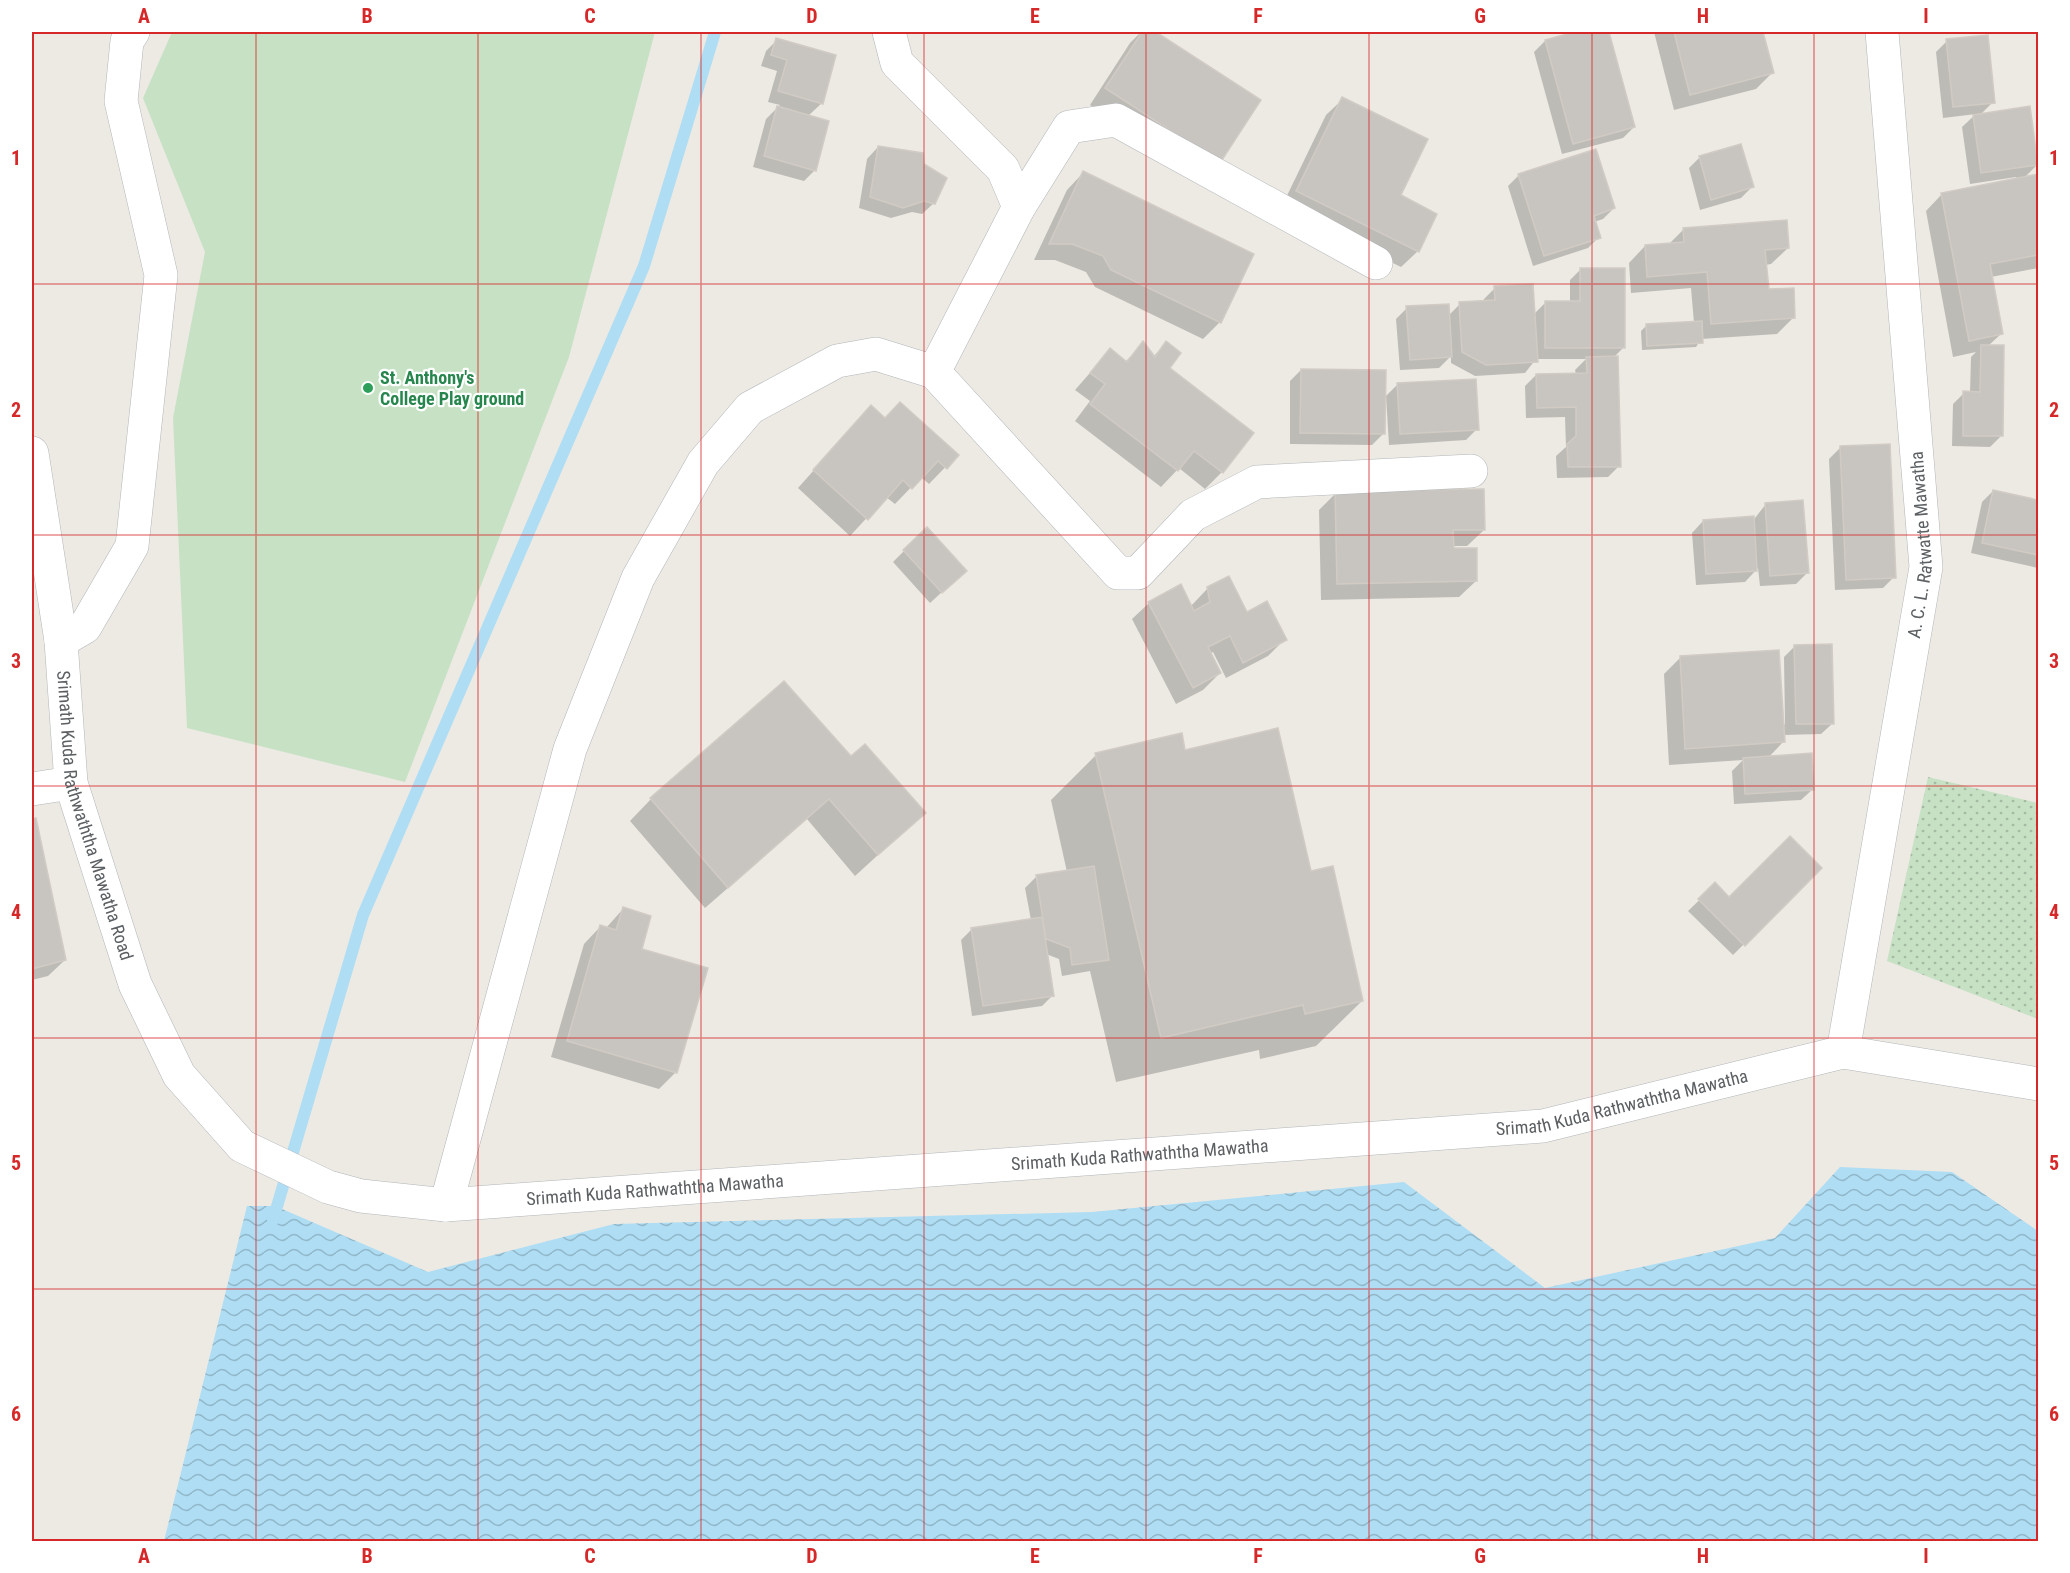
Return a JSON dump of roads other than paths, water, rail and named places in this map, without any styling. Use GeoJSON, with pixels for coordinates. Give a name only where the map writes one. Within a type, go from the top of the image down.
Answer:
{"type":"FeatureCollection","features":[{"type":"Feature","properties":{"kind":"street"},"geometry":{"type":"LineString","coordinates":[[61,641],[85,627],[132,546],[161,276],[121,101],[127,41],[133,32]]}},
{"type":"Feature","properties":{"kind":"street"},"geometry":{"type":"LineString","coordinates":[[889,32],[897,63],[1003,169],[1020,207]]}},
{"type":"Feature","properties":{"kind":"street","name":"A. C. L. Ratwatte Mawatha"},"geometry":{"type":"LineString","coordinates":[[1843,1052],[1926,567],[1882,32]]}},
{"type":"Feature","properties":{"kind":"street"},"geometry":{"type":"LineString","coordinates":[[934,372],[1020,207],[1068,127],[1116,120],[1376,263]]}},
{"type":"Feature","properties":{"kind":"street"},"geometry":{"type":"LineString","coordinates":[[446,1205],[570,749],[638,578],[703,463],[750,408],[837,360],[876,354],[934,372],[1118,573],[1138,573],[1193,515],[1257,482],[1471,471]]}},
{"type":"Feature","properties":{"kind":"street","name":"Srimath Kuda Rathwaththa Mawatha Road"},"geometry":{"type":"LineString","coordinates":[[32,453],[61,641],[71,783],[135,984],[179,1075],[242,1146]]}},
{"type":"Feature","properties":{"kind":"street"},"geometry":{"type":"LineString","coordinates":[[32,789],[71,783]]}},
{"type":"Feature","properties":{"kind":"street","name":"Srimath Kuda Rathwaththa Mawatha"},"geometry":{"type":"LineString","coordinates":[[242,1146],[328,1187],[361,1196],[446,1205],[1543,1125],[1843,1052],[2038,1084]]}},
{"type":"Feature","properties":{"kind":"water"},"geometry":{"type":"Polygon","coordinates":[[[1840,1167],[1952,1172],[2038,1231],[2038,1541],[164,1541],[247,1206],[275,1206],[428,1272],[614,1224],[1092,1212],[1404,1182],[1545,1288],[1775,1238],[1840,1167]]]}},
{"type":"Feature","properties":{"kind":"waterway"},"geometry":{"type":"LineString","coordinates":[[273,1220],[363,915],[644,266],[715,32]]}},
{"type":"Feature","properties":{"kind":"place","name":"St. Anthony's College Play ground"},"geometry":{"type":"Point","coordinates":[368,388]}}]}
